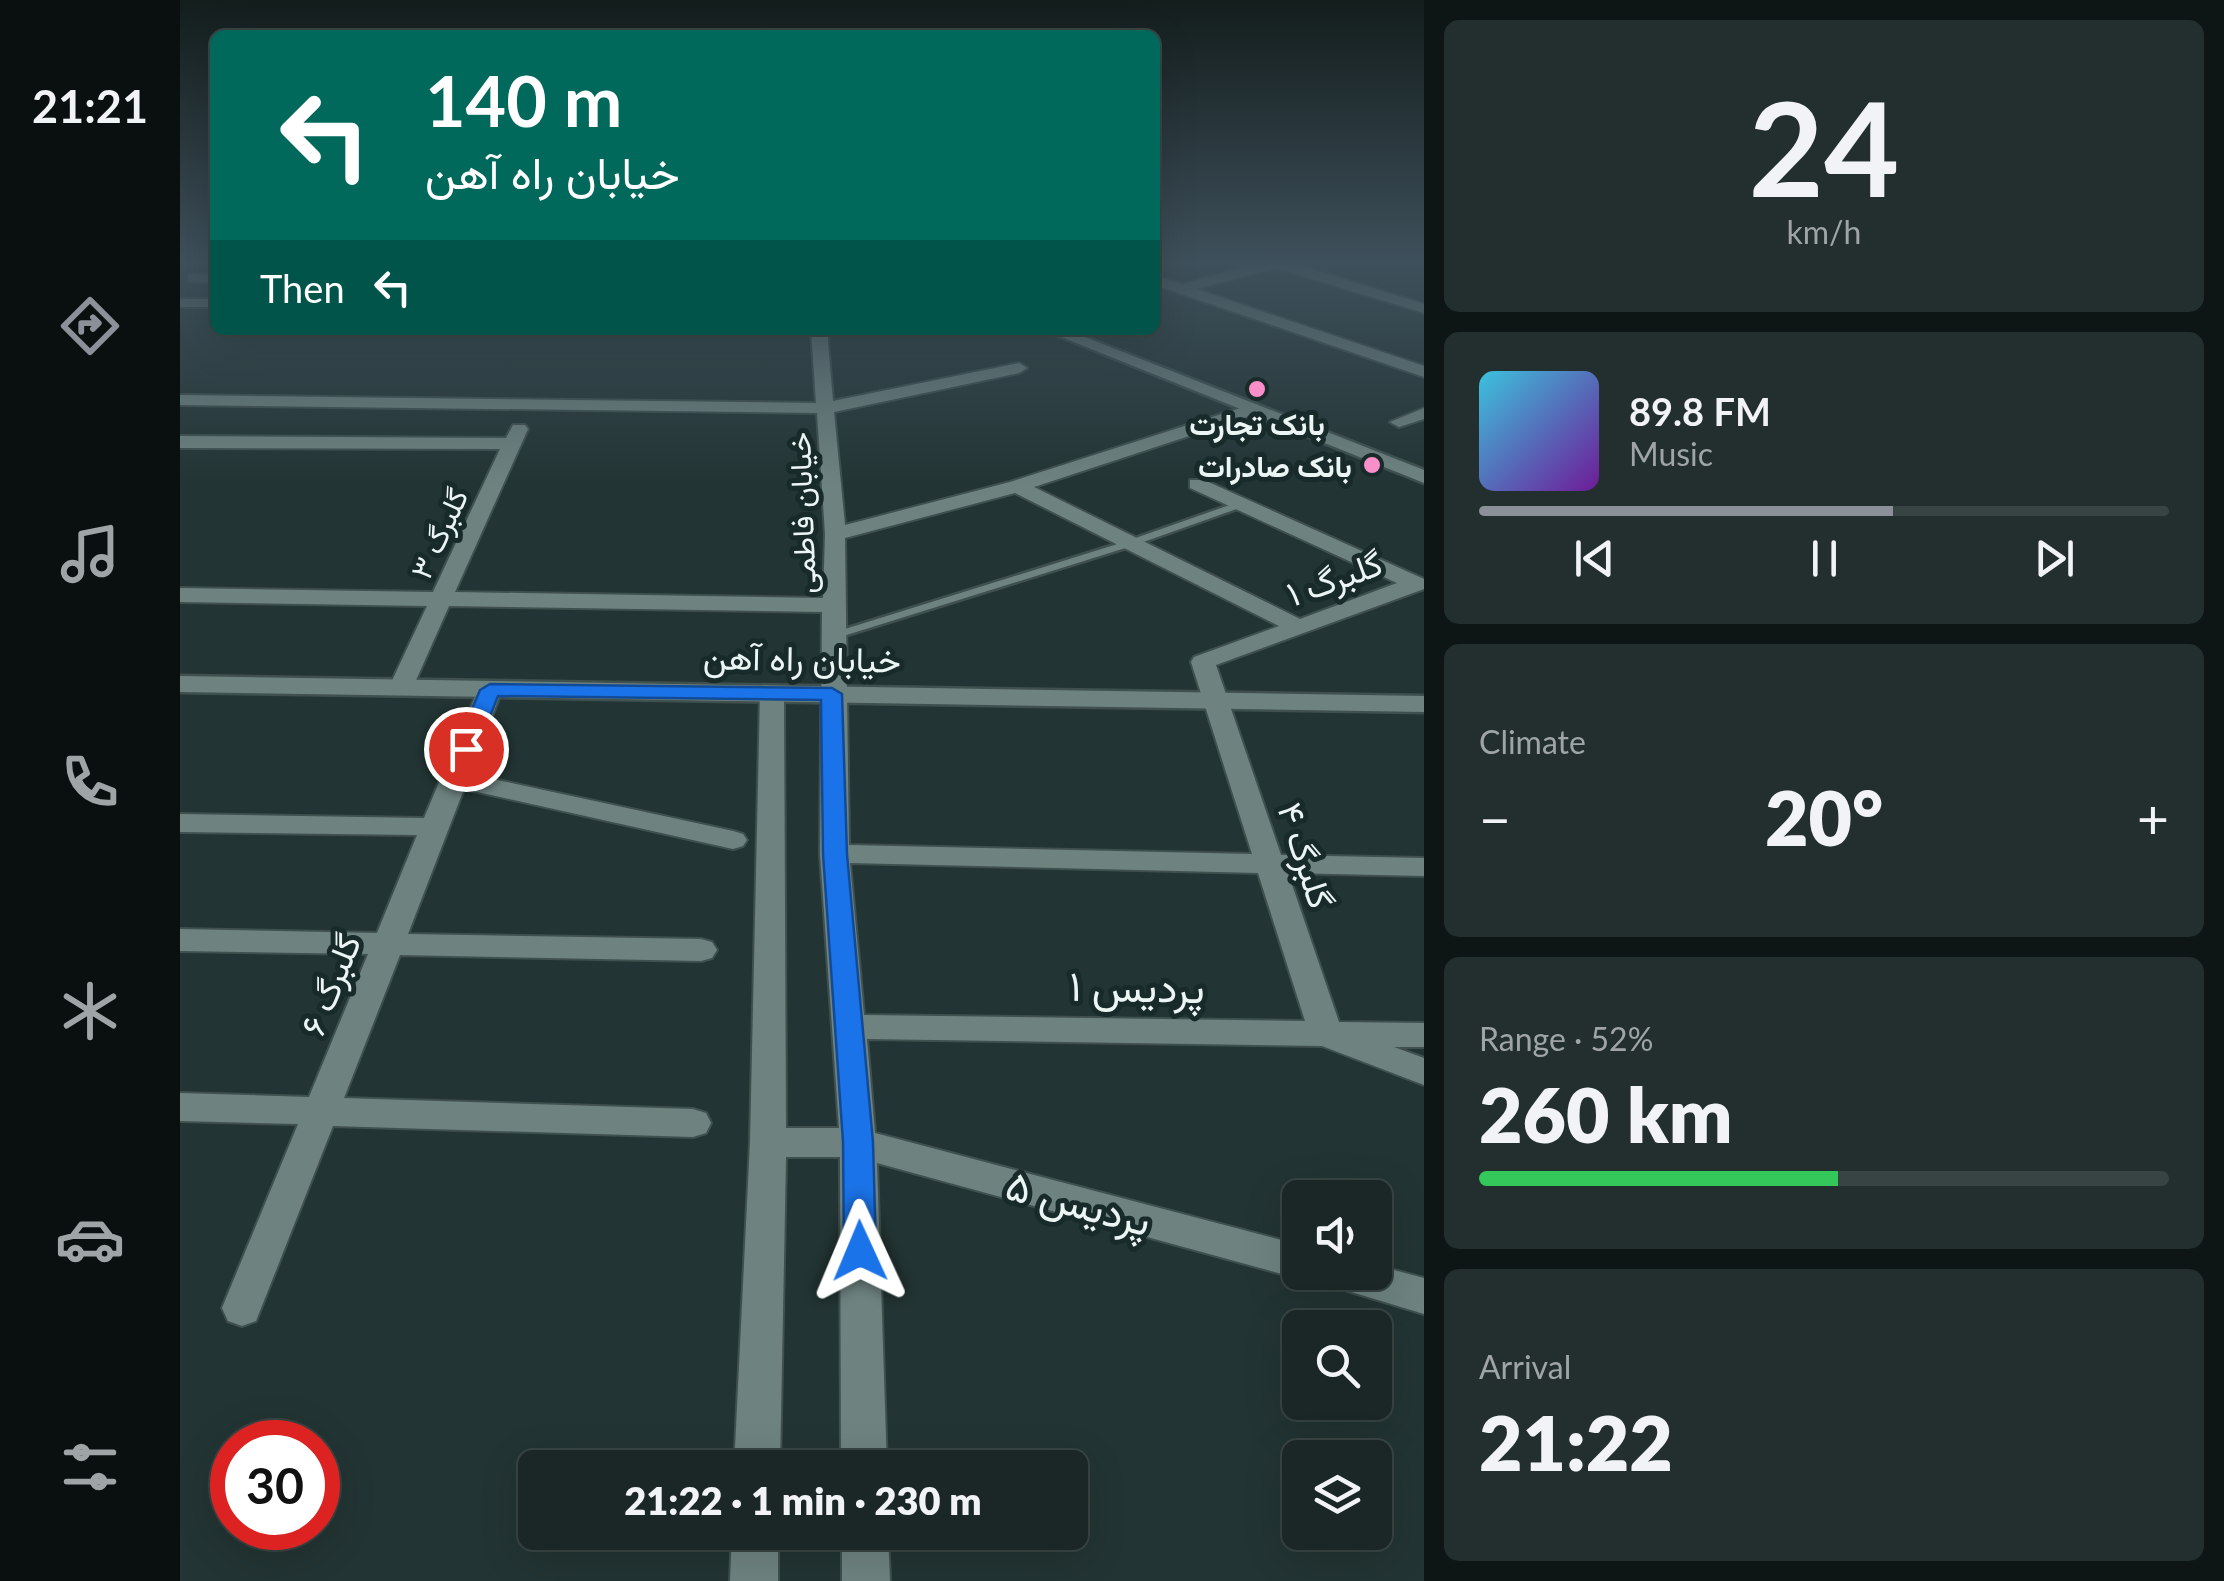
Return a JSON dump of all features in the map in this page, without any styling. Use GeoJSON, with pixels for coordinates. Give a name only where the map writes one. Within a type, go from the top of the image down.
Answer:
{"type":"FeatureCollection","features":[{"type":"Feature","properties":{"kind":"street","name":"خیابان فاطمی"},"geometry":{"type":"LineString","coordinates":[[820,336],[835,534],[835,854],[858,1142],[864,1450]]}},
{"type":"Feature","properties":{"kind":"street"},"geometry":{"type":"LineString","coordinates":[[1067,336],[1424,476]]}},
{"type":"Feature","properties":{"kind":"street"},"geometry":{"type":"LineString","coordinates":[[1096,336],[1424,463]]}},
{"type":"Feature","properties":{"kind":"street"},"geometry":{"type":"LineString","coordinates":[[1318,336],[1424,372]]}},
{"type":"Feature","properties":{"kind":"street"},"geometry":{"type":"LineString","coordinates":[[180,400],[827,408],[1019,368]]}},
{"type":"Feature","properties":{"kind":"street","name":"گلبرگ ۳"},"geometry":{"type":"LineString","coordinates":[[400,687],[530,404]]}},
{"type":"Feature","properties":{"kind":"street"},"geometry":{"type":"LineString","coordinates":[[835,534],[1017,486],[1253,409]]}},
{"type":"Feature","properties":{"kind":"street"},"geometry":{"type":"LineString","coordinates":[[1399,422],[1424,414]]}},
{"type":"Feature","properties":{"kind":"street"},"geometry":{"type":"LineString","coordinates":[[180,442],[512,444]]}},
{"type":"Feature","properties":{"kind":"street","name":"گلبرگ ۱"},"geometry":{"type":"LineString","coordinates":[[1198,484],[1416,584],[1203,662],[1217,701]]}},
{"type":"Feature","properties":{"kind":"street"},"geometry":{"type":"LineString","coordinates":[[1017,486],[1298,627]]}},
{"type":"Feature","properties":{"kind":"street"},"geometry":{"type":"LineString","coordinates":[[180,595],[834,605]]}},
{"type":"Feature","properties":{"kind":"street","name":"خیابان راه آهن"},"geometry":{"type":"LineString","coordinates":[[180,684],[1424,704]]}},
{"type":"Feature","properties":{"kind":"street","name":"گلبرگ ۶"},"geometry":{"type":"LineString","coordinates":[[242,1308],[490,690]]}},
{"type":"Feature","properties":{"kind":"street"},"geometry":{"type":"LineString","coordinates":[[758,1450],[768,1142],[772,694]]}},
{"type":"Feature","properties":{"kind":"street","name":"گلبرگ ۴"},"geometry":{"type":"LineString","coordinates":[[1217,701],[1326,1034]]}},
{"type":"Feature","properties":{"kind":"street"},"geometry":{"type":"LineString","coordinates":[[454,779],[733,840]]}},
{"type":"Feature","properties":{"kind":"street"},"geometry":{"type":"LineString","coordinates":[[180,823],[434,827]]}},
{"type":"Feature","properties":{"kind":"street"},"geometry":{"type":"LineString","coordinates":[[835,854],[1424,867]]}},
{"type":"Feature","properties":{"kind":"street"},"geometry":{"type":"LineString","coordinates":[[180,940],[701,950]]}},
{"type":"Feature","properties":{"kind":"street","name":"پردیس ۱"},"geometry":{"type":"LineString","coordinates":[[848,1026],[1424,1035]]}},
{"type":"Feature","properties":{"kind":"street"},"geometry":{"type":"LineString","coordinates":[[1326,1034],[1424,1072]]}},
{"type":"Feature","properties":{"kind":"street"},"geometry":{"type":"LineString","coordinates":[[180,1108],[692,1124]]}},
{"type":"Feature","properties":{"kind":"street","name":"پردیس ۵"},"geometry":{"type":"LineString","coordinates":[[768,1142],[858,1142],[1282,1257]]}},
{"type":"Feature","properties":{"kind":"street"},"geometry":{"type":"LineString","coordinates":[[1392,1287],[1424,1296]]}},
{"type":"Feature","properties":{"kind":"street"},"geometry":{"type":"LineString","coordinates":[[754,1581],[755,1550]]}},
{"type":"Feature","properties":{"kind":"street"},"geometry":{"type":"LineString","coordinates":[[866,1550],[866,1581]]}},
{"type":"Feature","properties":{"kind":"lane"},"geometry":{"type":"LineString","coordinates":[[833,636],[1131,544],[1241,504]]}},
{"type":"Feature","properties":{"kind":"place","name":"بانک تجارت"},"geometry":{"type":"Point","coordinates":[1257,389]}},
{"type":"Feature","properties":{"kind":"place","name":"بانک صادرات"},"geometry":{"type":"Point","coordinates":[1372,465]}},
{"type":"Feature","properties":{"kind":"route"},"geometry":{"type":"LineString","coordinates":[[466,749],[490,690],[832,694],[835,854],[858,1142],[860,1251]]}}]}
